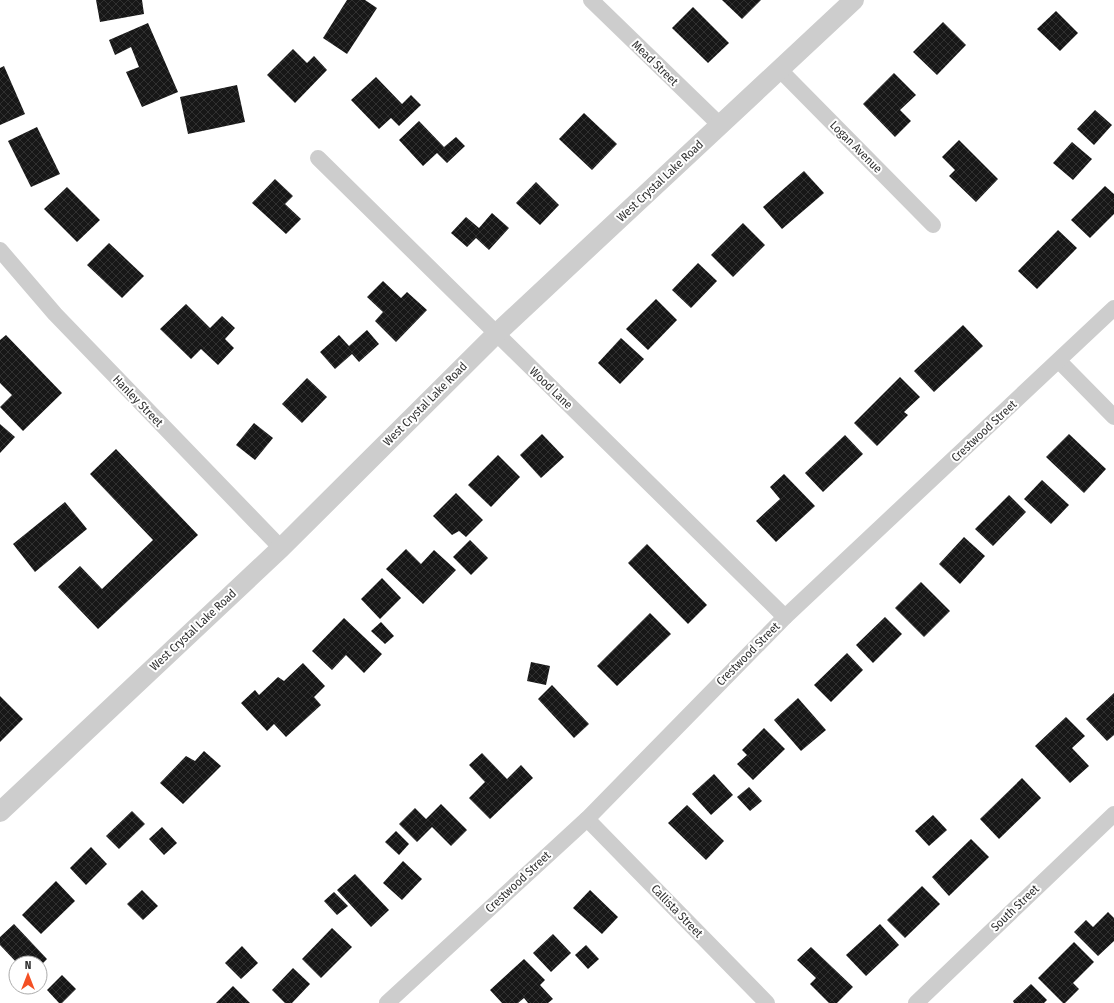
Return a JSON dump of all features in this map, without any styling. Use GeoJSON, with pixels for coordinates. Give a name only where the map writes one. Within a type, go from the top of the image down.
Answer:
{"type":"FeatureCollection","features":[{"type":"Feature","properties":{"kind":"street","name":"Mead Street"},"geometry":{"type":"LineString","coordinates":[[590,0],[720,125]]}},
{"type":"Feature","properties":{"kind":"street","name":"West Crystal Lake Road"},"geometry":{"type":"LineString","coordinates":[[0,812],[281,548],[496,334],[854,0]]}},
{"type":"Feature","properties":{"kind":"street","name":"Logan Avenue"},"geometry":{"type":"LineString","coordinates":[[780,70],[933,225]]}},
{"type":"Feature","properties":{"kind":"street","name":"Wood Lane"},"geometry":{"type":"LineString","coordinates":[[318,158],[785,617]]}},
{"type":"Feature","properties":{"kind":"street","name":"Hanley Street"},"geometry":{"type":"LineString","coordinates":[[0,250],[55,314],[281,548]]}},
{"type":"Feature","properties":{"kind":"street","name":"Crestwood Street"},"geometry":{"type":"LineString","coordinates":[[387,1003],[586,819],[785,617],[1114,308]]}},
{"type":"Feature","properties":{"kind":"street"},"geometry":{"type":"LineString","coordinates":[[1059,361],[1114,417]]}},
{"type":"Feature","properties":{"kind":"street","name":"South Street"},"geometry":{"type":"LineString","coordinates":[[916,1003],[1114,814]]}},
{"type":"Feature","properties":{"kind":"street","name":"Callista Street"},"geometry":{"type":"LineString","coordinates":[[586,819],[767,1003]]}},
{"type":"Feature","properties":{"kind":"building"},"geometry":{"type":"Polygon","coordinates":[[[96,0],[142,0],[144,14],[100,22],[96,0]]]}},
{"type":"Feature","properties":{"kind":"building"},"geometry":{"type":"Polygon","coordinates":[[[347,0],[365,0],[377,8],[347,54],[323,38],[347,0]]]}},
{"type":"Feature","properties":{"kind":"building"},"geometry":{"type":"Polygon","coordinates":[[[722,0],[761,0],[742,19],[722,0]]]}},
{"type":"Feature","properties":{"kind":"building"},"geometry":{"type":"Polygon","coordinates":[[[693,7],[729,43],[708,63],[672,28],[693,7]]]}},
{"type":"Feature","properties":{"kind":"building"},"geometry":{"type":"Polygon","coordinates":[[[1056,11],[1078,33],[1060,51],[1037,29],[1056,11]]]}},
{"type":"Feature","properties":{"kind":"building"},"geometry":{"type":"Polygon","coordinates":[[[943,22],[966,45],[937,75],[913,52],[943,22]]]}},
{"type":"Feature","properties":{"kind":"building"},"geometry":{"type":"Polygon","coordinates":[[[148,23],[178,92],[142,107],[126,72],[139,67],[131,47],[115,55],[109,40],[148,23]]]}},
{"type":"Feature","properties":{"kind":"building"},"geometry":{"type":"Polygon","coordinates":[[[293,49],[307,63],[314,56],[327,70],[295,103],[267,75],[293,49]]]}},
{"type":"Feature","properties":{"kind":"building"},"geometry":{"type":"Polygon","coordinates":[[[4,66],[25,114],[0,125],[0,68],[4,66]]]}},
{"type":"Feature","properties":{"kind":"building"},"geometry":{"type":"Polygon","coordinates":[[[894,73],[916,95],[900,110],[911,121],[895,137],[863,104],[894,73]]]}},
{"type":"Feature","properties":{"kind":"building"},"geometry":{"type":"Polygon","coordinates":[[[376,77],[402,104],[411,95],[421,105],[399,126],[391,118],[379,129],[351,100],[376,77]]]}},
{"type":"Feature","properties":{"kind":"building"},"geometry":{"type":"Polygon","coordinates":[[[237,85],[245,122],[188,134],[180,97],[237,85]]]}},
{"type":"Feature","properties":{"kind":"building"},"geometry":{"type":"Polygon","coordinates":[[[1095,110],[1112,125],[1094,145],[1077,129],[1095,110]]]}},
{"type":"Feature","properties":{"kind":"building"},"geometry":{"type":"Polygon","coordinates":[[[584,113],[617,144],[592,170],[559,139],[584,113]]]}},
{"type":"Feature","properties":{"kind":"building"},"geometry":{"type":"Polygon","coordinates":[[[419,121],[444,147],[456,137],[465,146],[447,163],[437,153],[423,166],[399,140],[419,121]]]}},
{"type":"Feature","properties":{"kind":"building"},"geometry":{"type":"Polygon","coordinates":[[[37,127],[60,174],[31,187],[8,141],[37,127]]]}},
{"type":"Feature","properties":{"kind":"building"},"geometry":{"type":"Polygon","coordinates":[[[959,140],[998,179],[976,202],[949,176],[955,170],[942,157],[959,140]]]}},
{"type":"Feature","properties":{"kind":"building"},"geometry":{"type":"Polygon","coordinates":[[[1072,142],[1092,159],[1073,180],[1053,163],[1072,142]]]}},
{"type":"Feature","properties":{"kind":"building"},"geometry":{"type":"Polygon","coordinates":[[[804,171],[824,193],[782,229],[763,207],[804,171]]]}},
{"type":"Feature","properties":{"kind":"building"},"geometry":{"type":"Polygon","coordinates":[[[275,179],[293,196],[285,204],[301,219],[286,234],[252,203],[275,179]]]}},
{"type":"Feature","properties":{"kind":"building"},"geometry":{"type":"Polygon","coordinates":[[[536,182],[559,205],[540,225],[516,203],[536,182]]]}},
{"type":"Feature","properties":{"kind":"building"},"geometry":{"type":"Polygon","coordinates":[[[1105,186],[1114,194],[1114,214],[1090,238],[1071,220],[1105,186]]]}},
{"type":"Feature","properties":{"kind":"building"},"geometry":{"type":"Polygon","coordinates":[[[67,187],[100,220],[77,242],[44,209],[67,187]]]}},
{"type":"Feature","properties":{"kind":"building"},"geometry":{"type":"Polygon","coordinates":[[[492,213],[509,228],[489,250],[476,238],[467,247],[451,233],[466,217],[479,228],[492,213]]]}},
{"type":"Feature","properties":{"kind":"building"},"geometry":{"type":"Polygon","coordinates":[[[743,223],[765,245],[733,277],[711,255],[743,223]]]}},
{"type":"Feature","properties":{"kind":"building"},"geometry":{"type":"Polygon","coordinates":[[[1058,230],[1077,248],[1037,289],[1018,271],[1058,230]]]}},
{"type":"Feature","properties":{"kind":"building"},"geometry":{"type":"Polygon","coordinates":[[[109,243],[144,276],[122,298],[87,265],[109,243]]]}},
{"type":"Feature","properties":{"kind":"building"},"geometry":{"type":"Polygon","coordinates":[[[698,263],[717,281],[691,308],[672,290],[698,263]]]}},
{"type":"Feature","properties":{"kind":"building"},"geometry":{"type":"Polygon","coordinates":[[[383,281],[401,298],[407,292],[427,310],[396,342],[375,321],[383,312],[367,297],[383,281]]]}},
{"type":"Feature","properties":{"kind":"building"},"geometry":{"type":"Polygon","coordinates":[[[656,299],[677,320],[648,350],[626,329],[656,299]]]}},
{"type":"Feature","properties":{"kind":"building"},"geometry":{"type":"Polygon","coordinates":[[[186,304],[210,328],[222,316],[235,328],[225,339],[234,348],[218,365],[201,349],[191,359],[160,329],[186,304]]]}},
{"type":"Feature","properties":{"kind":"building"},"geometry":{"type":"Polygon","coordinates":[[[963,325],[983,346],[934,392],[914,371],[963,325]]]}},
{"type":"Feature","properties":{"kind":"building"},"geometry":{"type":"Polygon","coordinates":[[[367,330],[379,344],[359,362],[352,354],[335,369],[320,352],[339,335],[349,346],[367,330]]]}},
{"type":"Feature","properties":{"kind":"building"},"geometry":{"type":"Polygon","coordinates":[[[6,335],[62,393],[23,431],[0,407],[12,395],[0,383],[0,340],[6,335]]]}},
{"type":"Feature","properties":{"kind":"building"},"geometry":{"type":"Polygon","coordinates":[[[621,338],[644,359],[620,384],[598,363],[621,338]]]}},
{"type":"Feature","properties":{"kind":"building"},"geometry":{"type":"Polygon","coordinates":[[[900,377],[920,397],[904,412],[908,415],[877,446],[854,423],[900,377]]]}},
{"type":"Feature","properties":{"kind":"building"},"geometry":{"type":"Polygon","coordinates":[[[307,378],[327,397],[302,423],[282,404],[307,378]]]}},
{"type":"Feature","properties":{"kind":"building"},"geometry":{"type":"Polygon","coordinates":[[[254,423],[273,438],[255,460],[236,445],[254,423]]]}},
{"type":"Feature","properties":{"kind":"building"},"geometry":{"type":"Polygon","coordinates":[[[0,424],[15,437],[0,453],[0,424]]]}},
{"type":"Feature","properties":{"kind":"building"},"geometry":{"type":"Polygon","coordinates":[[[542,434],[564,457],[541,478],[520,455],[542,434]]]}},
{"type":"Feature","properties":{"kind":"building"},"geometry":{"type":"Polygon","coordinates":[[[1069,434],[1106,469],[1084,493],[1046,457],[1069,434]]]}},
{"type":"Feature","properties":{"kind":"building"},"geometry":{"type":"Polygon","coordinates":[[[845,435],[863,454],[823,492],[805,473],[845,435]]]}},
{"type":"Feature","properties":{"kind":"building"},"geometry":{"type":"Polygon","coordinates":[[[116,449],[198,535],[98,629],[58,587],[80,566],[102,589],[153,540],[90,474],[116,449]]]}},
{"type":"Feature","properties":{"kind":"building"},"geometry":{"type":"Polygon","coordinates":[[[498,455],[520,477],[491,507],[468,485],[498,455]]]}},
{"type":"Feature","properties":{"kind":"building"},"geometry":{"type":"Polygon","coordinates":[[[784,474],[815,506],[776,542],[756,521],[780,499],[770,487],[784,474]]]}},
{"type":"Feature","properties":{"kind":"building"},"geometry":{"type":"Polygon","coordinates":[[[1042,480],[1069,505],[1051,524],[1024,499],[1042,480]]]}},
{"type":"Feature","properties":{"kind":"building"},"geometry":{"type":"Polygon","coordinates":[[[456,493],[483,520],[466,537],[459,531],[452,535],[433,516],[456,493]]]}},
{"type":"Feature","properties":{"kind":"building"},"geometry":{"type":"Polygon","coordinates":[[[1009,495],[1026,512],[993,546],[975,529],[1009,495]]]}},
{"type":"Feature","properties":{"kind":"building"},"geometry":{"type":"Polygon","coordinates":[[[65,502],[87,529],[35,572],[13,544],[65,502]]]}},
{"type":"Feature","properties":{"kind":"building"},"geometry":{"type":"Polygon","coordinates":[[[964,537],[985,556],[960,584],[939,564],[964,537]]]}},
{"type":"Feature","properties":{"kind":"building"},"geometry":{"type":"Polygon","coordinates":[[[470,540],[488,558],[471,575],[453,557],[470,540]]]}},
{"type":"Feature","properties":{"kind":"building"},"geometry":{"type":"Polygon","coordinates":[[[647,544],[707,605],[688,624],[628,563],[647,544]]]}},
{"type":"Feature","properties":{"kind":"building"},"geometry":{"type":"Polygon","coordinates":[[[406,549],[421,564],[434,550],[456,570],[423,604],[386,569],[406,549]]]}},
{"type":"Feature","properties":{"kind":"building"},"geometry":{"type":"Polygon","coordinates":[[[382,578],[401,598],[380,619],[361,599],[382,578]]]}},
{"type":"Feature","properties":{"kind":"building"},"geometry":{"type":"Polygon","coordinates":[[[921,582],[950,611],[924,637],[895,608],[921,582]]]}},
{"type":"Feature","properties":{"kind":"building"},"geometry":{"type":"Polygon","coordinates":[[[650,613],[671,634],[617,686],[597,666],[650,613]]]}},
{"type":"Feature","properties":{"kind":"building"},"geometry":{"type":"Polygon","coordinates":[[[885,617],[902,634],[873,663],[856,645],[885,617]]]}},
{"type":"Feature","properties":{"kind":"building"},"geometry":{"type":"Polygon","coordinates":[[[344,618],[382,654],[364,673],[346,655],[332,670],[312,651],[344,618]]]}},
{"type":"Feature","properties":{"kind":"building"},"geometry":{"type":"Polygon","coordinates":[[[381,622],[394,636],[385,644],[371,631],[381,622]]]}},
{"type":"Feature","properties":{"kind":"building"},"geometry":{"type":"Polygon","coordinates":[[[847,653],[863,670],[831,702],[814,685],[847,653]]]}},
{"type":"Feature","properties":{"kind":"building"},"geometry":{"type":"Polygon","coordinates":[[[531,662],[550,666],[546,685],[527,681],[531,662]]]}},
{"type":"Feature","properties":{"kind":"building"},"geometry":{"type":"Polygon","coordinates":[[[303,663],[325,686],[314,697],[321,705],[286,737],[274,724],[267,731],[241,703],[255,690],[259,695],[278,677],[284,681],[303,663]]]}},
{"type":"Feature","properties":{"kind":"building"},"geometry":{"type":"Polygon","coordinates":[[[552,685],[589,724],[574,738],[538,699],[552,685]]]}},
{"type":"Feature","properties":{"kind":"building"},"geometry":{"type":"Polygon","coordinates":[[[1114,693],[1114,735],[1107,741],[1086,719],[1114,693]]]}},
{"type":"Feature","properties":{"kind":"building"},"geometry":{"type":"Polygon","coordinates":[[[0,696],[23,719],[0,742],[0,696]]]}},
{"type":"Feature","properties":{"kind":"building"},"geometry":{"type":"Polygon","coordinates":[[[798,698],[826,730],[801,751],[774,720],[798,698]]]}},
{"type":"Feature","properties":{"kind":"building"},"geometry":{"type":"Polygon","coordinates":[[[1066,717],[1085,736],[1072,748],[1089,766],[1070,783],[1035,746],[1066,717]]]}},
{"type":"Feature","properties":{"kind":"building"},"geometry":{"type":"Polygon","coordinates":[[[764,728],[785,749],[753,780],[737,764],[747,755],[742,750],[764,728]]]}},
{"type":"Feature","properties":{"kind":"building"},"geometry":{"type":"Polygon","coordinates":[[[204,751],[221,766],[183,804],[160,783],[186,756],[195,761],[204,751]]]}},
{"type":"Feature","properties":{"kind":"building"},"geometry":{"type":"Polygon","coordinates":[[[482,753],[507,779],[521,765],[533,778],[490,819],[469,798],[485,782],[469,765],[482,753]]]}},
{"type":"Feature","properties":{"kind":"building"},"geometry":{"type":"Polygon","coordinates":[[[714,774],[733,795],[711,815],[692,794],[714,774]]]}},
{"type":"Feature","properties":{"kind":"building"},"geometry":{"type":"Polygon","coordinates":[[[1022,778],[1041,798],[999,839],[980,819],[1022,778]]]}},
{"type":"Feature","properties":{"kind":"building"},"geometry":{"type":"Polygon","coordinates":[[[749,787],[762,801],[750,811],[737,797],[749,787]]]}},
{"type":"Feature","properties":{"kind":"building"},"geometry":{"type":"Polygon","coordinates":[[[441,804],[467,830],[451,846],[432,827],[417,842],[399,824],[415,808],[426,819],[441,804]]]}},
{"type":"Feature","properties":{"kind":"building"},"geometry":{"type":"Polygon","coordinates":[[[687,805],[724,841],[706,860],[668,823],[687,805]]]}},
{"type":"Feature","properties":{"kind":"building"},"geometry":{"type":"Polygon","coordinates":[[[132,811],[145,824],[119,849],[106,836],[132,811]]]}},
{"type":"Feature","properties":{"kind":"building"},"geometry":{"type":"Polygon","coordinates":[[[933,815],[947,830],[929,846],[915,831],[933,815]]]}},
{"type":"Feature","properties":{"kind":"building"},"geometry":{"type":"Polygon","coordinates":[[[162,827],[177,843],[164,855],[149,839],[162,827]]]}},
{"type":"Feature","properties":{"kind":"building"},"geometry":{"type":"Polygon","coordinates":[[[396,831],[409,844],[399,855],[385,842],[396,831]]]}},
{"type":"Feature","properties":{"kind":"building"},"geometry":{"type":"Polygon","coordinates":[[[971,839],[989,857],[949,896],[932,877],[971,839]]]}},
{"type":"Feature","properties":{"kind":"building"},"geometry":{"type":"Polygon","coordinates":[[[91,847],[107,864],[86,885],[70,868],[91,847]]]}},
{"type":"Feature","properties":{"kind":"building"},"geometry":{"type":"Polygon","coordinates":[[[403,861],[422,879],[402,900],[383,883],[403,861]]]}},
{"type":"Feature","properties":{"kind":"building"},"geometry":{"type":"Polygon","coordinates":[[[355,874],[389,910],[371,927],[337,890],[355,874]]]}},
{"type":"Feature","properties":{"kind":"building"},"geometry":{"type":"Polygon","coordinates":[[[56,881],[75,901],[41,934],[22,915],[56,881]]]}},
{"type":"Feature","properties":{"kind":"building"},"geometry":{"type":"Polygon","coordinates":[[[922,886],[940,904],[905,938],[887,920],[922,886]]]}},
{"type":"Feature","properties":{"kind":"building"},"geometry":{"type":"Polygon","coordinates":[[[142,890],[158,906],[143,920],[127,904],[142,890]]]}},
{"type":"Feature","properties":{"kind":"building"},"geometry":{"type":"Polygon","coordinates":[[[590,890],[618,917],[602,934],[573,908],[590,890]]]}},
{"type":"Feature","properties":{"kind":"building"},"geometry":{"type":"Polygon","coordinates":[[[334,892],[348,906],[337,915],[324,901],[334,892]]]}},
{"type":"Feature","properties":{"kind":"building"},"geometry":{"type":"Polygon","coordinates":[[[1108,912],[1114,918],[1114,941],[1098,956],[1074,932],[1086,920],[1093,927],[1108,912]]]}},
{"type":"Feature","properties":{"kind":"building"},"geometry":{"type":"Polygon","coordinates":[[[14,924],[43,955],[9,955],[0,945],[0,937],[14,924]]]}},
{"type":"Feature","properties":{"kind":"building"},"geometry":{"type":"Polygon","coordinates":[[[880,924],[899,945],[866,976],[846,955],[880,924]]]}},
{"type":"Feature","properties":{"kind":"building"},"geometry":{"type":"Polygon","coordinates":[[[332,928],[352,947],[321,978],[302,959],[332,928]]]}},
{"type":"Feature","properties":{"kind":"building"},"geometry":{"type":"Polygon","coordinates":[[[553,934],[571,953],[551,972],[533,953],[553,934]]]}},
{"type":"Feature","properties":{"kind":"building"},"geometry":{"type":"Polygon","coordinates":[[[1074,942],[1094,962],[1073,983],[1079,989],[1065,1003],[1063,1003],[1038,978],[1074,942]]]}},
{"type":"Feature","properties":{"kind":"building"},"geometry":{"type":"Polygon","coordinates":[[[586,945],[599,959],[588,969],[575,955],[586,945]]]}},
{"type":"Feature","properties":{"kind":"building"},"geometry":{"type":"Polygon","coordinates":[[[242,946],[258,963],[241,979],[225,963],[242,946]]]}},
{"type":"Feature","properties":{"kind":"building"},"geometry":{"type":"Polygon","coordinates":[[[811,947],[853,987],[837,1003],[829,1003],[810,984],[816,978],[797,960],[811,947]]]}},
{"type":"Feature","properties":{"kind":"building"},"geometry":{"type":"Polygon","coordinates":[[[524,959],[545,980],[540,985],[553,999],[548,1003],[528,1003],[524,998],[518,1003],[502,1003],[490,990],[524,959]]]}},
{"type":"Feature","properties":{"kind":"building"},"geometry":{"type":"Polygon","coordinates":[[[293,968],[310,984],[292,1003],[285,1003],[272,990],[293,968]]]}},
{"type":"Feature","properties":{"kind":"building"},"geometry":{"type":"Polygon","coordinates":[[[62,975],[76,989],[62,1003],[59,1003],[48,991],[48,989],[62,975]]]}},
{"type":"Feature","properties":{"kind":"building"},"geometry":{"type":"Polygon","coordinates":[[[1031,984],[1047,1000],[1044,1003],[1014,1003],[1013,1001],[1031,984]]]}},
{"type":"Feature","properties":{"kind":"building"},"geometry":{"type":"Polygon","coordinates":[[[233,986],[250,1003],[216,1003],[233,986]]]}}]}
